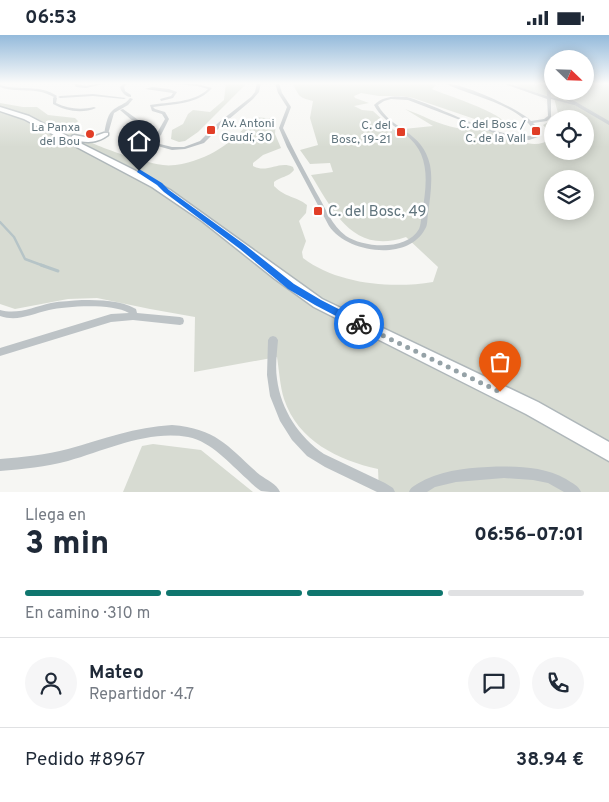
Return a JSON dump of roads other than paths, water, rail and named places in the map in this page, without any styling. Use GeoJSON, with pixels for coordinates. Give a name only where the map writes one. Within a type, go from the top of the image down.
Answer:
{"type":"FeatureCollection","features":[{"type":"Feature","properties":{"kind":"main road"},"geometry":{"type":"LineString","coordinates":[[0,109],[30,118],[75,141],[94,145],[111,157],[147,176],[227,235],[291,286],[318,303],[532,408],[609,452]]}},
{"type":"Feature","properties":{"kind":"main road"},"geometry":{"type":"LineString","coordinates":[[75,141],[86,141],[94,145],[166,191]]}},
{"type":"Feature","properties":{"kind":"main road"},"geometry":{"type":"LineString","coordinates":[[94,145],[106,142],[111,157]]}},
{"type":"Feature","properties":{"kind":"street"},"geometry":{"type":"LineString","coordinates":[[57,104],[65,108],[84,110],[94,108]]}},
{"type":"Feature","properties":{"kind":"street"},"geometry":{"type":"LineString","coordinates":[[106,142],[112,115],[116,110],[122,109],[125,104]]}},
{"type":"Feature","properties":{"kind":"street"},"geometry":{"type":"LineString","coordinates":[[151,106],[160,104]]}},
{"type":"Feature","properties":{"kind":"street"},"geometry":{"type":"LineString","coordinates":[[122,109],[139,123],[154,145],[172,149],[185,148],[202,142],[244,104]]}},
{"type":"Feature","properties":{"kind":"street"},"geometry":{"type":"LineString","coordinates":[[288,104],[290,107],[281,129],[330,221],[341,235],[353,242],[387,248],[408,243],[423,228],[429,173],[424,153],[410,137],[380,112],[376,104]]}},
{"type":"Feature","properties":{"kind":"street"},"geometry":{"type":"LineString","coordinates":[[424,104],[519,138],[532,139],[539,136],[539,131],[531,123],[501,104]]}},
{"type":"Feature","properties":{"kind":"street"},"geometry":{"type":"LineString","coordinates":[[531,123],[549,117],[549,104]]}},
{"type":"Feature","properties":{"kind":"street"},"geometry":{"type":"LineString","coordinates":[[575,104],[609,123]]}},
{"type":"Feature","properties":{"kind":"street"},"geometry":{"type":"LineString","coordinates":[[149,140],[159,134],[167,119],[164,113],[154,110],[151,106]]}},
{"type":"Feature","properties":{"kind":"street"},"geometry":{"type":"LineString","coordinates":[[0,313],[21,316],[51,306],[106,303],[130,308],[133,311],[133,316]]}},
{"type":"Feature","properties":{"kind":"street"},"geometry":{"type":"LineString","coordinates":[[0,351],[111,317],[133,316],[180,321]]}},
{"type":"Feature","properties":{"kind":"street"},"geometry":{"type":"LineString","coordinates":[[273,340],[271,372],[273,386],[286,421],[296,437],[318,457],[389,492]]}},
{"type":"Feature","properties":{"kind":"street"},"geometry":{"type":"LineString","coordinates":[[0,465],[66,455],[143,433],[179,432],[206,438],[230,454],[250,475],[274,492]]}},
{"type":"Feature","properties":{"kind":"street"},"geometry":{"type":"LineString","coordinates":[[415,492],[433,482],[452,478],[479,474],[521,473],[546,477],[575,492]]}},
{"type":"Feature","properties":{"kind":"waterway"},"geometry":{"type":"LineString","coordinates":[[0,222],[14,237],[25,259],[44,266]]}},
{"type":"Feature","properties":{"kind":"waterway"},"geometry":{"type":"LineString","coordinates":[[41,265],[58,271]]}},
{"type":"Feature","properties":{"kind":"place","name":"Av. Antoni Gaudí, 30"},"geometry":{"type":"Point","coordinates":[211,130]}},
{"type":"Feature","properties":{"kind":"place","name":"C. del Bosc / C. de la Vall"},"geometry":{"type":"Point","coordinates":[536,131]}},
{"type":"Feature","properties":{"kind":"place","name":"C. del Bosc, 19-21"},"geometry":{"type":"Point","coordinates":[401,132]}},
{"type":"Feature","properties":{"kind":"place","name":"La Panxa del Bou"},"geometry":{"type":"Point","coordinates":[90,134]}},
{"type":"Feature","properties":{"kind":"place","name":"C. del Bosc, 49"},"geometry":{"type":"Point","coordinates":[318,211]}}]}
